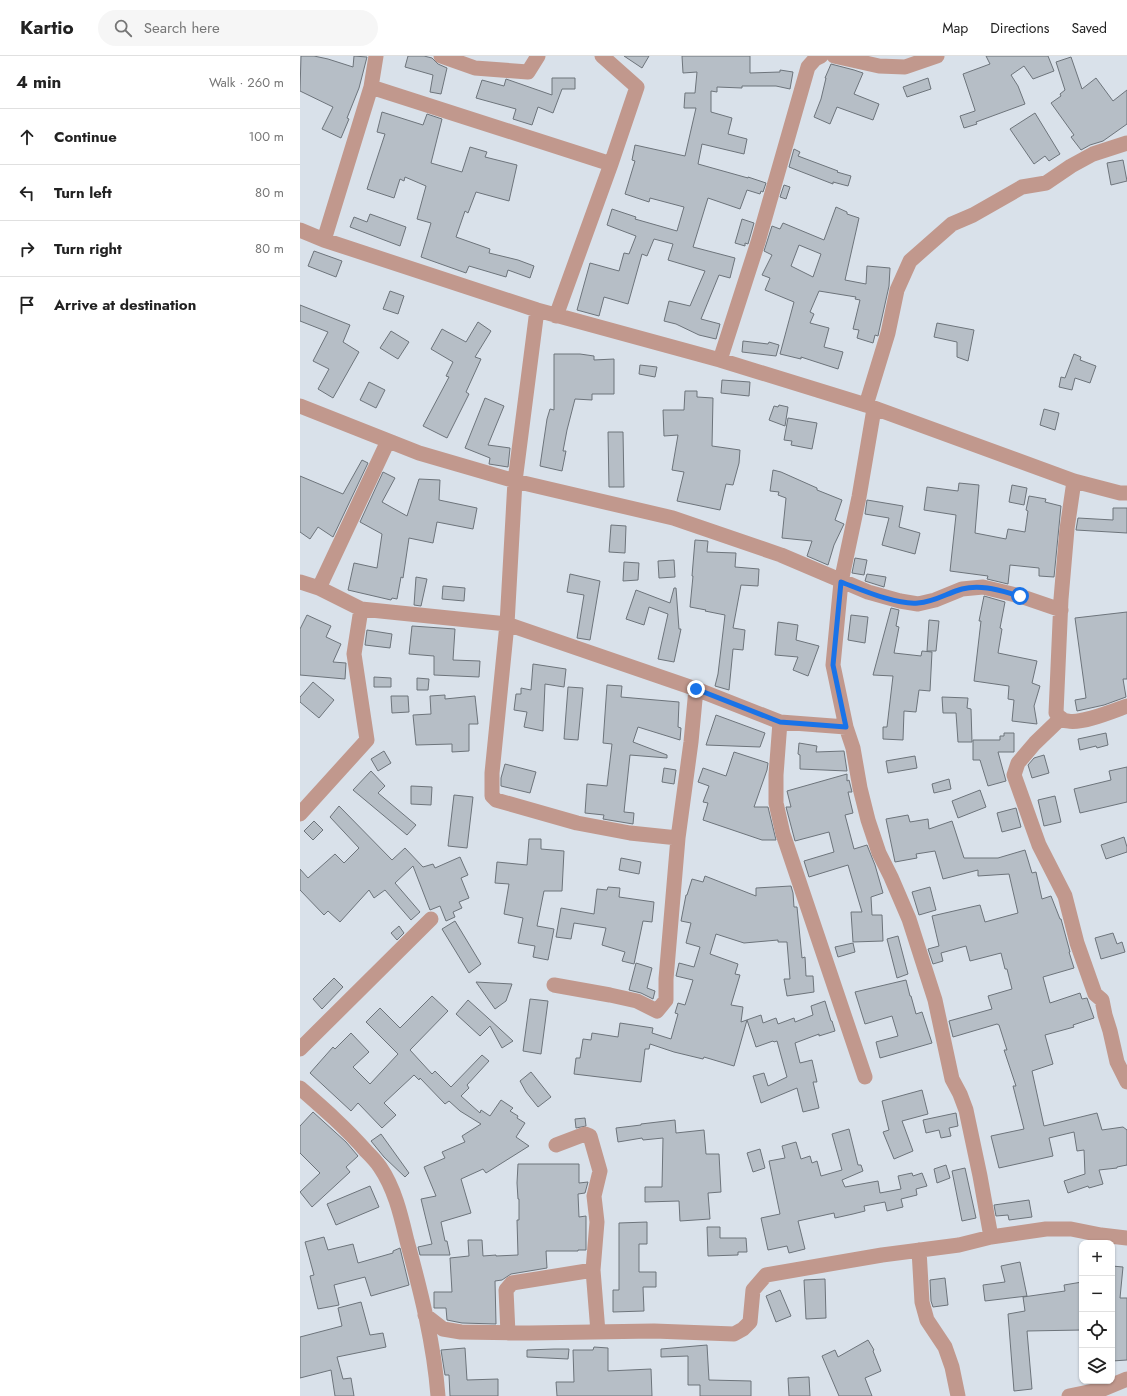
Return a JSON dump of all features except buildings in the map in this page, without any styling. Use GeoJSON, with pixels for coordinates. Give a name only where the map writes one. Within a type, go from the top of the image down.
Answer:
{"type":"FeatureCollection","features":[{"type":"Feature","properties":{"kind":"street"},"geometry":{"type":"LineString","coordinates":[[324,240],[371,86],[376,56]]}},
{"type":"Feature","properties":{"kind":"street"},"geometry":{"type":"LineString","coordinates":[[441,56],[475,68],[528,72],[538,56]]}},
{"type":"Feature","properties":{"kind":"street"},"geometry":{"type":"LineString","coordinates":[[556,316],[612,164],[637,87],[602,56]]}},
{"type":"Feature","properties":{"kind":"street"},"geometry":{"type":"LineString","coordinates":[[720,360],[758,242],[808,68],[815,59],[821,56]]}},
{"type":"Feature","properties":{"kind":"street"},"geometry":{"type":"LineString","coordinates":[[834,56],[879,66],[905,67],[937,56]]}},
{"type":"Feature","properties":{"kind":"street"},"geometry":{"type":"LineString","coordinates":[[371,86],[612,164]]}},
{"type":"Feature","properties":{"kind":"street"},"geometry":{"type":"LineString","coordinates":[[990,1237],[980,1176],[966,1110],[952,1079],[935,1000],[909,919],[880,853],[868,820],[860,788],[853,748],[846,727],[833,665],[841,582],[859,497],[870,407],[897,290],[910,261],[952,224],[973,215],[1022,187],[1046,183],[1071,166],[1093,154],[1127,143]]}},
{"type":"Feature","properties":{"kind":"street"},"geometry":{"type":"LineString","coordinates":[[302,236],[324,240],[556,316],[720,360],[870,407],[1074,481],[1120,493],[1127,493]]}},
{"type":"Feature","properties":{"kind":"street"},"geometry":{"type":"LineString","coordinates":[[537,310],[515,481],[508,624],[492,773],[492,796],[496,800],[577,823],[630,833],[678,838]]}},
{"type":"Feature","properties":{"kind":"street"},"geometry":{"type":"LineString","coordinates":[[300,406],[419,453],[515,481],[673,518],[782,555],[841,582],[868,592],[900,601],[918,604],[935,600],[962,589],[983,587],[1020,596],[1061,610]]}},
{"type":"Feature","properties":{"kind":"street"},"geometry":{"type":"LineString","coordinates":[[319,588],[388,441]]}},
{"type":"Feature","properties":{"kind":"street"},"geometry":{"type":"LineString","coordinates":[[1074,481],[1067,529],[1056,712],[1061,718],[1068,722],[1079,721],[1127,706]]}},
{"type":"Feature","properties":{"kind":"street"},"geometry":{"type":"LineString","coordinates":[[300,582],[319,588],[361,609],[508,624],[696,689],[780,722],[846,727]]}},
{"type":"Feature","properties":{"kind":"street"},"geometry":{"type":"LineString","coordinates":[[300,814],[367,740],[354,654],[361,609]]}},
{"type":"Feature","properties":{"kind":"street"},"geometry":{"type":"LineString","coordinates":[[554,985],[637,1001],[657,1011],[666,1000],[666,979],[678,838],[691,742],[696,689]]}},
{"type":"Feature","properties":{"kind":"street"},"geometry":{"type":"LineString","coordinates":[[1061,718],[1035,743],[1018,763],[1014,775],[1040,845],[1065,896],[1077,943],[1095,994],[1102,1000],[1117,1062],[1127,1082]]}},
{"type":"Feature","properties":{"kind":"street"},"geometry":{"type":"LineString","coordinates":[[780,722],[776,775],[776,803],[783,834],[865,1077]]}},
{"type":"Feature","properties":{"kind":"street"},"geometry":{"type":"LineString","coordinates":[[300,1049],[431,919]]}},
{"type":"Feature","properties":{"kind":"street"},"geometry":{"type":"LineString","coordinates":[[300,1088],[349,1131],[380,1167],[391,1187],[398,1206],[412,1258],[425,1315],[433,1354],[438,1396]]}},
{"type":"Feature","properties":{"kind":"street"},"geometry":{"type":"LineString","coordinates":[[556,1145],[585,1134],[590,1136],[600,1171],[594,1196],[597,1222],[593,1270],[598,1332]]}},
{"type":"Feature","properties":{"kind":"street"},"geometry":{"type":"LineString","coordinates":[[425,1315],[443,1329],[461,1332],[508,1333],[654,1331],[734,1334],[743,1329],[750,1322],[753,1290],[766,1275],[882,1254],[959,1245],[990,1237],[1046,1229],[1071,1229],[1127,1238]]}},
{"type":"Feature","properties":{"kind":"street"},"geometry":{"type":"LineString","coordinates":[[919,1250],[922,1302],[927,1320],[945,1347],[952,1367],[958,1396]]}},
{"type":"Feature","properties":{"kind":"street"},"geometry":{"type":"LineString","coordinates":[[508,1333],[506,1290],[512,1283],[593,1270]]}},
{"type":"Feature","properties":{"kind":"street"},"geometry":{"type":"LineString","coordinates":[[1069,1396],[1103,1389],[1127,1379]]}},
{"type":"Feature","properties":{"kind":"route"},"geometry":{"type":"LineString","coordinates":[[696,689],[780,722],[846,727],[833,665],[841,582],[868,592],[900,601],[918,604],[935,600],[962,589],[983,587],[1020,596]]}}]}
